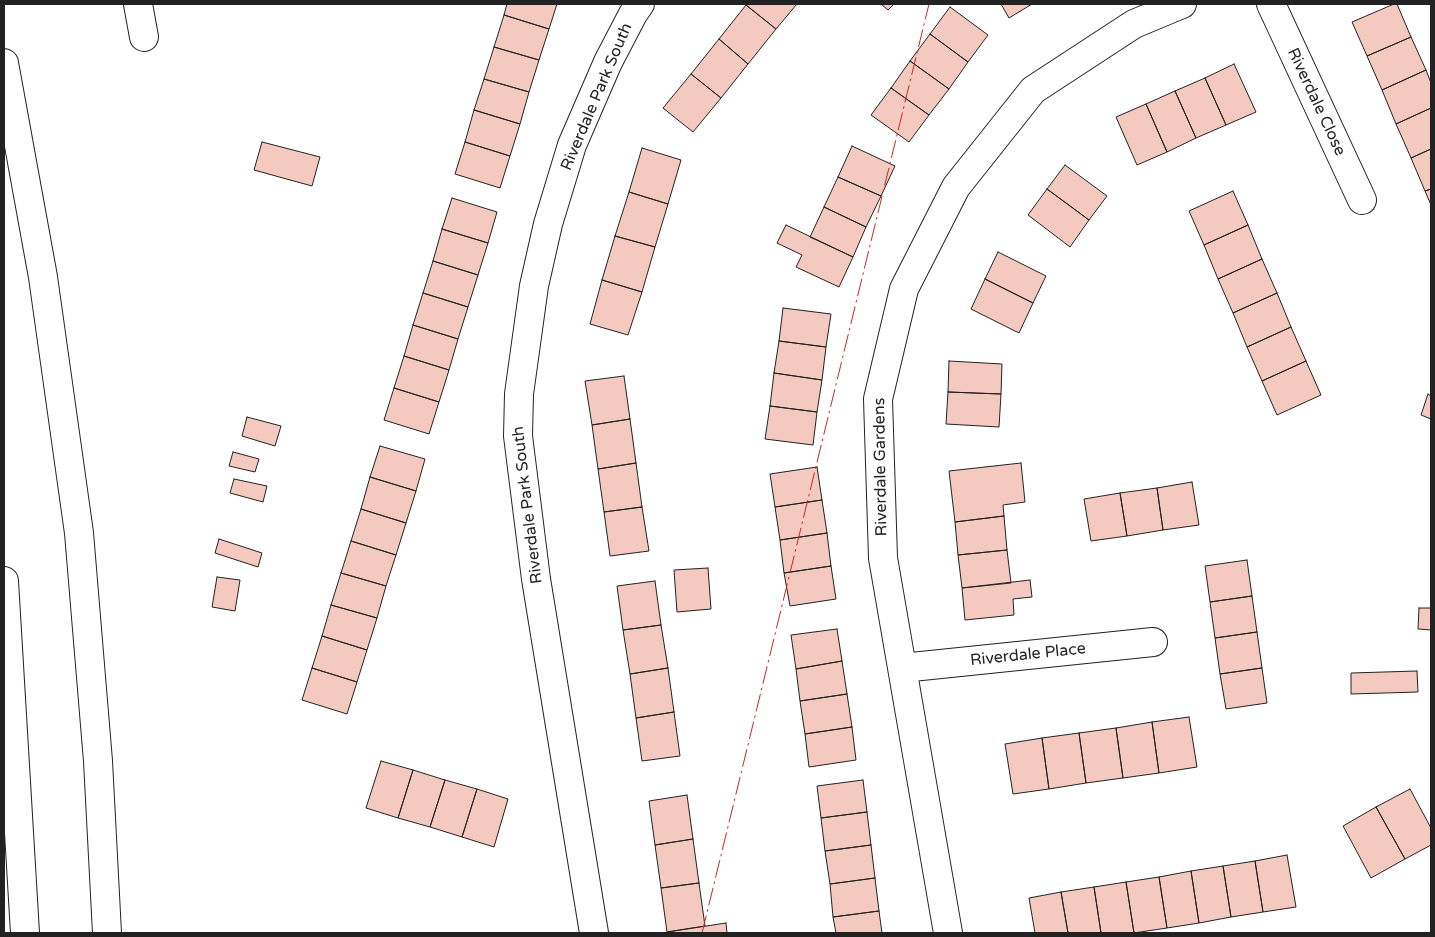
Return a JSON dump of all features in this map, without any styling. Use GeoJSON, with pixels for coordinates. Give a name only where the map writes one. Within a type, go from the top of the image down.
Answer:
{"type":"FeatureCollection","features":[{"type":"Feature","properties":{"kind":"main road"},"geometry":{"type":"LineString","coordinates":[[138,4],[144,37]]}},
{"type":"Feature","properties":{"kind":"main road","name":"Riverdale Park South"},"geometry":{"type":"LineString","coordinates":[[594,933],[536,579],[518,436],[519,394],[534,286],[548,224],[572,145],[608,62],[640,4]]}},
{"type":"Feature","properties":{"kind":"main road","name":"Riverdale Gardens"},"geometry":{"type":"LineString","coordinates":[[948,933],[883,558],[878,399],[904,289],[956,187],[1034,90],[1134,24],[1182,4]]}},
{"type":"Feature","properties":{"kind":"main road","name":"Riverdale Close"},"geometry":{"type":"LineString","coordinates":[[1271,4],[1362,200]]}},
{"type":"Feature","properties":{"kind":"main road"},"geometry":{"type":"LineString","coordinates":[[4,63],[43,277],[79,533],[98,761],[107,933]]}},
{"type":"Feature","properties":{"kind":"main road"},"geometry":{"type":"LineString","coordinates":[[4,581],[25,933]]}},
{"type":"Feature","properties":{"kind":"main road","name":"Riverdale Place"},"geometry":{"type":"LineString","coordinates":[[902,668],[1153,642]]}},
{"type":"Feature","properties":{"kind":"building"},"geometry":{"type":"Polygon","coordinates":[[[507,4],[557,4],[549,29],[504,15],[507,4]]]}},
{"type":"Feature","properties":{"kind":"building"},"geometry":{"type":"Polygon","coordinates":[[[747,4],[797,4],[776,29],[747,4]]]}},
{"type":"Feature","properties":{"kind":"building"},"geometry":{"type":"Polygon","coordinates":[[[881,4],[894,4],[888,10],[881,4]]]}},
{"type":"Feature","properties":{"kind":"building"},"geometry":{"type":"Polygon","coordinates":[[[1001,4],[1032,4],[1009,18],[1001,4]]]}},
{"type":"Feature","properties":{"kind":"building"},"geometry":{"type":"Polygon","coordinates":[[[1397,4],[1411,37],[1367,56],[1352,22],[1397,4]]]}},
{"type":"Feature","properties":{"kind":"building"},"geometry":{"type":"Polygon","coordinates":[[[746,5],[776,29],[748,64],[719,39],[746,5]]]}},
{"type":"Feature","properties":{"kind":"building"},"geometry":{"type":"Polygon","coordinates":[[[950,7],[988,35],[968,62],[930,34],[950,7]]]}},
{"type":"Feature","properties":{"kind":"building"},"geometry":{"type":"Polygon","coordinates":[[[504,15],[549,29],[539,60],[494,47],[504,15]]]}},
{"type":"Feature","properties":{"kind":"building"},"geometry":{"type":"Polygon","coordinates":[[[930,34],[968,62],[949,89],[910,61],[930,34]]]}},
{"type":"Feature","properties":{"kind":"building"},"geometry":{"type":"Polygon","coordinates":[[[1411,37],[1426,70],[1382,90],[1367,56],[1411,37]]]}},
{"type":"Feature","properties":{"kind":"building"},"geometry":{"type":"Polygon","coordinates":[[[719,39],[748,64],[721,98],[691,74],[719,39]]]}},
{"type":"Feature","properties":{"kind":"building"},"geometry":{"type":"Polygon","coordinates":[[[494,47],[539,60],[529,92],[484,79],[494,47]]]}},
{"type":"Feature","properties":{"kind":"building"},"geometry":{"type":"Polygon","coordinates":[[[910,61],[949,89],[929,115],[891,88],[910,61]]]}},
{"type":"Feature","properties":{"kind":"building"},"geometry":{"type":"Polygon","coordinates":[[[1234,64],[1256,112],[1226,125],[1205,78],[1234,64]]]}},
{"type":"Feature","properties":{"kind":"building"},"geometry":{"type":"Polygon","coordinates":[[[1426,70],[1431,83],[1431,108],[1396,124],[1382,90],[1426,70]]]}},
{"type":"Feature","properties":{"kind":"building"},"geometry":{"type":"Polygon","coordinates":[[[691,74],[721,98],[693,132],[663,108],[691,74]]]}},
{"type":"Feature","properties":{"kind":"building"},"geometry":{"type":"Polygon","coordinates":[[[1205,78],[1226,125],[1196,138],[1175,91],[1205,78]]]}},
{"type":"Feature","properties":{"kind":"building"},"geometry":{"type":"Polygon","coordinates":[[[484,79],[529,92],[520,124],[474,110],[484,79]]]}},
{"type":"Feature","properties":{"kind":"building"},"geometry":{"type":"Polygon","coordinates":[[[891,88],[929,115],[909,142],[871,115],[891,88]]]}},
{"type":"Feature","properties":{"kind":"building"},"geometry":{"type":"Polygon","coordinates":[[[1175,91],[1196,138],[1167,152],[1146,104],[1175,91]]]}},
{"type":"Feature","properties":{"kind":"building"},"geometry":{"type":"Polygon","coordinates":[[[1146,104],[1167,152],[1137,165],[1116,117],[1146,104]]]}},
{"type":"Feature","properties":{"kind":"building"},"geometry":{"type":"Polygon","coordinates":[[[1431,108],[1431,149],[1411,158],[1396,124],[1431,108]]]}},
{"type":"Feature","properties":{"kind":"building"},"geometry":{"type":"Polygon","coordinates":[[[474,110],[520,124],[510,156],[465,142],[474,110]]]}},
{"type":"Feature","properties":{"kind":"building"},"geometry":{"type":"Polygon","coordinates":[[[262,142],[320,157],[312,186],[254,170],[262,142]]]}},
{"type":"Feature","properties":{"kind":"building"},"geometry":{"type":"Polygon","coordinates":[[[465,142],[510,156],[500,188],[455,174],[465,142]]]}},
{"type":"Feature","properties":{"kind":"building"},"geometry":{"type":"Polygon","coordinates":[[[852,146],[895,166],[881,196],[838,177],[852,146]]]}},
{"type":"Feature","properties":{"kind":"building"},"geometry":{"type":"Polygon","coordinates":[[[642,148],[681,160],[668,204],[629,192],[642,148]]]}},
{"type":"Feature","properties":{"kind":"building"},"geometry":{"type":"Polygon","coordinates":[[[1431,149],[1431,189],[1425,191],[1411,158],[1431,149]]]}},
{"type":"Feature","properties":{"kind":"building"},"geometry":{"type":"Polygon","coordinates":[[[1065,165],[1107,196],[1089,220],[1047,189],[1065,165]]]}},
{"type":"Feature","properties":{"kind":"building"},"geometry":{"type":"Polygon","coordinates":[[[838,177],[881,196],[866,227],[824,207],[838,177]]]}},
{"type":"Feature","properties":{"kind":"building"},"geometry":{"type":"Polygon","coordinates":[[[1047,189],[1089,220],[1070,247],[1028,215],[1047,189]]]}},
{"type":"Feature","properties":{"kind":"building"},"geometry":{"type":"Polygon","coordinates":[[[1431,189],[1431,205],[1425,191],[1431,189]]]}},
{"type":"Feature","properties":{"kind":"building"},"geometry":{"type":"Polygon","coordinates":[[[1233,191],[1248,225],[1204,245],[1189,211],[1233,191]]]}},
{"type":"Feature","properties":{"kind":"building"},"geometry":{"type":"Polygon","coordinates":[[[629,192],[668,204],[655,247],[615,236],[629,192]]]}},
{"type":"Feature","properties":{"kind":"building"},"geometry":{"type":"Polygon","coordinates":[[[452,198],[497,212],[488,243],[442,229],[452,198]]]}},
{"type":"Feature","properties":{"kind":"building"},"geometry":{"type":"Polygon","coordinates":[[[824,207],[866,227],[853,257],[810,237],[824,207]]]}},
{"type":"Feature","properties":{"kind":"building"},"geometry":{"type":"Polygon","coordinates":[[[786,225],[853,257],[839,287],[796,267],[802,255],[777,243],[786,225]]]}},
{"type":"Feature","properties":{"kind":"building"},"geometry":{"type":"Polygon","coordinates":[[[1248,225],[1262,259],[1218,279],[1204,245],[1248,225]]]}},
{"type":"Feature","properties":{"kind":"building"},"geometry":{"type":"Polygon","coordinates":[[[442,229],[488,243],[478,275],[433,261],[442,229]]]}},
{"type":"Feature","properties":{"kind":"building"},"geometry":{"type":"Polygon","coordinates":[[[615,236],[655,247],[642,292],[602,280],[615,236]]]}},
{"type":"Feature","properties":{"kind":"building"},"geometry":{"type":"Polygon","coordinates":[[[998,252],[1046,276],[1033,303],[985,279],[998,252]]]}},
{"type":"Feature","properties":{"kind":"building"},"geometry":{"type":"Polygon","coordinates":[[[1262,259],[1277,293],[1233,313],[1218,279],[1262,259]]]}},
{"type":"Feature","properties":{"kind":"building"},"geometry":{"type":"Polygon","coordinates":[[[433,261],[478,275],[468,307],[423,293],[433,261]]]}},
{"type":"Feature","properties":{"kind":"building"},"geometry":{"type":"Polygon","coordinates":[[[985,279],[1033,303],[1019,333],[971,309],[985,279]]]}},
{"type":"Feature","properties":{"kind":"building"},"geometry":{"type":"Polygon","coordinates":[[[602,280],[642,292],[628,335],[590,324],[602,280]]]}},
{"type":"Feature","properties":{"kind":"building"},"geometry":{"type":"Polygon","coordinates":[[[423,293],[468,307],[458,339],[413,325],[423,293]]]}},
{"type":"Feature","properties":{"kind":"building"},"geometry":{"type":"Polygon","coordinates":[[[1277,293],[1291,327],[1247,347],[1233,313],[1277,293]]]}},
{"type":"Feature","properties":{"kind":"building"},"geometry":{"type":"Polygon","coordinates":[[[783,308],[831,314],[826,347],[779,341],[783,308]]]}},
{"type":"Feature","properties":{"kind":"building"},"geometry":{"type":"Polygon","coordinates":[[[413,325],[458,339],[449,370],[404,356],[413,325]]]}},
{"type":"Feature","properties":{"kind":"building"},"geometry":{"type":"Polygon","coordinates":[[[1291,327],[1306,361],[1262,381],[1247,347],[1291,327]]]}},
{"type":"Feature","properties":{"kind":"building"},"geometry":{"type":"Polygon","coordinates":[[[779,341],[826,347],[822,380],[774,373],[779,341]]]}},
{"type":"Feature","properties":{"kind":"building"},"geometry":{"type":"Polygon","coordinates":[[[404,356],[449,370],[439,402],[394,388],[404,356]]]}},
{"type":"Feature","properties":{"kind":"building"},"geometry":{"type":"Polygon","coordinates":[[[949,361],[1002,364],[1001,394],[948,392],[949,361]]]}},
{"type":"Feature","properties":{"kind":"building"},"geometry":{"type":"Polygon","coordinates":[[[1306,361],[1321,395],[1277,415],[1262,381],[1306,361]]]}},
{"type":"Feature","properties":{"kind":"building"},"geometry":{"type":"Polygon","coordinates":[[[774,373],[822,380],[817,412],[770,406],[774,373]]]}},
{"type":"Feature","properties":{"kind":"building"},"geometry":{"type":"Polygon","coordinates":[[[624,376],[630,419],[592,425],[585,381],[624,376]]]}},
{"type":"Feature","properties":{"kind":"building"},"geometry":{"type":"Polygon","coordinates":[[[394,388],[439,402],[429,434],[384,420],[394,388]]]}},
{"type":"Feature","properties":{"kind":"building"},"geometry":{"type":"Polygon","coordinates":[[[948,392],[1001,394],[999,427],[946,424],[948,392]]]}},
{"type":"Feature","properties":{"kind":"building"},"geometry":{"type":"Polygon","coordinates":[[[1428,394],[1431,396],[1431,419],[1421,415],[1428,394]]]}},
{"type":"Feature","properties":{"kind":"building"},"geometry":{"type":"Polygon","coordinates":[[[770,406],[817,412],[813,445],[765,439],[770,406]]]}},
{"type":"Feature","properties":{"kind":"building"},"geometry":{"type":"Polygon","coordinates":[[[247,417],[281,426],[275,446],[242,436],[247,417]]]}},
{"type":"Feature","properties":{"kind":"building"},"geometry":{"type":"Polygon","coordinates":[[[630,419],[636,463],[598,469],[592,425],[630,419]]]}},
{"type":"Feature","properties":{"kind":"building"},"geometry":{"type":"Polygon","coordinates":[[[380,446],[425,459],[416,491],[370,477],[380,446]]]}},
{"type":"Feature","properties":{"kind":"building"},"geometry":{"type":"Polygon","coordinates":[[[233,452],[259,459],[255,472],[229,466],[233,452]]]}},
{"type":"Feature","properties":{"kind":"building"},"geometry":{"type":"Polygon","coordinates":[[[636,463],[642,507],[604,512],[598,469],[636,463]]]}},
{"type":"Feature","properties":{"kind":"building"},"geometry":{"type":"Polygon","coordinates":[[[1021,463],[1025,502],[1003,505],[1004,516],[955,522],[949,471],[1021,463]]]}},
{"type":"Feature","properties":{"kind":"building"},"geometry":{"type":"Polygon","coordinates":[[[817,467],[822,500],[775,507],[770,474],[817,467]]]}},
{"type":"Feature","properties":{"kind":"building"},"geometry":{"type":"Polygon","coordinates":[[[370,477],[416,491],[406,523],[361,509],[370,477]]]}},
{"type":"Feature","properties":{"kind":"building"},"geometry":{"type":"Polygon","coordinates":[[[234,479],[267,486],[263,502],[230,493],[234,479]]]}},
{"type":"Feature","properties":{"kind":"building"},"geometry":{"type":"Polygon","coordinates":[[[1192,482],[1199,525],[1163,530],[1157,488],[1192,482]]]}},
{"type":"Feature","properties":{"kind":"building"},"geometry":{"type":"Polygon","coordinates":[[[1157,488],[1163,530],[1127,536],[1120,493],[1157,488]]]}},
{"type":"Feature","properties":{"kind":"building"},"geometry":{"type":"Polygon","coordinates":[[[1120,493],[1127,536],[1091,541],[1084,499],[1120,493]]]}},
{"type":"Feature","properties":{"kind":"building"},"geometry":{"type":"Polygon","coordinates":[[[822,500],[827,533],[780,540],[775,507],[822,500]]]}},
{"type":"Feature","properties":{"kind":"building"},"geometry":{"type":"Polygon","coordinates":[[[642,507],[649,551],[610,556],[604,512],[642,507]]]}},
{"type":"Feature","properties":{"kind":"building"},"geometry":{"type":"Polygon","coordinates":[[[361,509],[406,523],[396,555],[351,541],[361,509]]]}},
{"type":"Feature","properties":{"kind":"building"},"geometry":{"type":"Polygon","coordinates":[[[1004,516],[1007,550],[958,555],[955,522],[1004,516]]]}},
{"type":"Feature","properties":{"kind":"building"},"geometry":{"type":"Polygon","coordinates":[[[827,533],[831,566],[784,573],[780,540],[827,533]]]}},
{"type":"Feature","properties":{"kind":"building"},"geometry":{"type":"Polygon","coordinates":[[[219,539],[262,553],[258,567],[215,553],[219,539]]]}},
{"type":"Feature","properties":{"kind":"building"},"geometry":{"type":"Polygon","coordinates":[[[351,541],[396,555],[386,586],[341,573],[351,541]]]}},
{"type":"Feature","properties":{"kind":"building"},"geometry":{"type":"Polygon","coordinates":[[[1007,550],[1011,583],[962,588],[958,555],[1007,550]]]}},
{"type":"Feature","properties":{"kind":"building"},"geometry":{"type":"Polygon","coordinates":[[[1247,560],[1252,596],[1210,602],[1205,566],[1247,560]]]}},
{"type":"Feature","properties":{"kind":"building"},"geometry":{"type":"Polygon","coordinates":[[[831,566],[836,599],[790,606],[784,573],[831,566]]]}},
{"type":"Feature","properties":{"kind":"building"},"geometry":{"type":"Polygon","coordinates":[[[708,568],[711,609],[677,612],[674,570],[708,568]]]}},
{"type":"Feature","properties":{"kind":"building"},"geometry":{"type":"Polygon","coordinates":[[[341,573],[386,586],[377,618],[331,605],[341,573]]]}},
{"type":"Feature","properties":{"kind":"building"},"geometry":{"type":"Polygon","coordinates":[[[217,577],[240,580],[235,611],[212,607],[217,577]]]}},
{"type":"Feature","properties":{"kind":"building"},"geometry":{"type":"Polygon","coordinates":[[[1030,580],[1032,597],[1013,599],[1014,615],[965,620],[962,588],[1030,580]]]}},
{"type":"Feature","properties":{"kind":"building"},"geometry":{"type":"Polygon","coordinates":[[[655,581],[661,625],[623,630],[617,586],[655,581]]]}},
{"type":"Feature","properties":{"kind":"building"},"geometry":{"type":"Polygon","coordinates":[[[1252,596],[1257,632],[1215,638],[1210,602],[1252,596]]]}},
{"type":"Feature","properties":{"kind":"building"},"geometry":{"type":"Polygon","coordinates":[[[331,605],[377,618],[367,650],[322,636],[331,605]]]}},
{"type":"Feature","properties":{"kind":"building"},"geometry":{"type":"Polygon","coordinates":[[[1419,608],[1431,608],[1431,630],[1418,629],[1419,608]]]}},
{"type":"Feature","properties":{"kind":"building"},"geometry":{"type":"Polygon","coordinates":[[[661,625],[668,668],[630,674],[623,630],[661,625]]]}},
{"type":"Feature","properties":{"kind":"building"},"geometry":{"type":"Polygon","coordinates":[[[837,629],[842,661],[796,669],[791,635],[837,629]]]}},
{"type":"Feature","properties":{"kind":"building"},"geometry":{"type":"Polygon","coordinates":[[[1257,632],[1262,668],[1220,674],[1215,638],[1257,632]]]}},
{"type":"Feature","properties":{"kind":"building"},"geometry":{"type":"Polygon","coordinates":[[[322,636],[367,650],[357,682],[312,668],[322,636]]]}},
{"type":"Feature","properties":{"kind":"building"},"geometry":{"type":"Polygon","coordinates":[[[842,661],[847,694],[800,701],[796,669],[842,661]]]}},
{"type":"Feature","properties":{"kind":"building"},"geometry":{"type":"Polygon","coordinates":[[[312,668],[357,682],[347,714],[302,700],[312,668]]]}},
{"type":"Feature","properties":{"kind":"building"},"geometry":{"type":"Polygon","coordinates":[[[668,668],[674,712],[636,718],[630,674],[668,668]]]}},
{"type":"Feature","properties":{"kind":"building"},"geometry":{"type":"Polygon","coordinates":[[[1262,668],[1267,703],[1226,709],[1220,674],[1262,668]]]}},
{"type":"Feature","properties":{"kind":"building"},"geometry":{"type":"Polygon","coordinates":[[[1417,671],[1418,692],[1351,694],[1351,673],[1417,671]]]}},
{"type":"Feature","properties":{"kind":"building"},"geometry":{"type":"Polygon","coordinates":[[[847,694],[852,727],[805,734],[800,701],[847,694]]]}},
{"type":"Feature","properties":{"kind":"building"},"geometry":{"type":"Polygon","coordinates":[[[674,712],[680,756],[642,761],[636,718],[674,712]]]}},
{"type":"Feature","properties":{"kind":"building"},"geometry":{"type":"Polygon","coordinates":[[[1189,717],[1197,767],[1159,773],[1152,722],[1189,717]]]}},
{"type":"Feature","properties":{"kind":"building"},"geometry":{"type":"Polygon","coordinates":[[[1152,722],[1159,773],[1123,778],[1116,728],[1152,722]]]}},
{"type":"Feature","properties":{"kind":"building"},"geometry":{"type":"Polygon","coordinates":[[[852,727],[856,760],[809,767],[805,734],[852,727]]]}},
{"type":"Feature","properties":{"kind":"building"},"geometry":{"type":"Polygon","coordinates":[[[1116,728],[1123,778],[1086,783],[1079,733],[1116,728]]]}},
{"type":"Feature","properties":{"kind":"building"},"geometry":{"type":"Polygon","coordinates":[[[1079,733],[1086,783],[1049,789],[1042,738],[1079,733]]]}},
{"type":"Feature","properties":{"kind":"building"},"geometry":{"type":"Polygon","coordinates":[[[1042,738],[1049,789],[1013,794],[1005,744],[1042,738]]]}},
{"type":"Feature","properties":{"kind":"building"},"geometry":{"type":"Polygon","coordinates":[[[381,761],[413,770],[398,818],[366,808],[381,761]]]}},
{"type":"Feature","properties":{"kind":"building"},"geometry":{"type":"Polygon","coordinates":[[[413,770],[445,780],[430,827],[398,818],[413,770]]]}},
{"type":"Feature","properties":{"kind":"building"},"geometry":{"type":"Polygon","coordinates":[[[445,780],[477,789],[462,837],[430,827],[445,780]]]}},
{"type":"Feature","properties":{"kind":"building"},"geometry":{"type":"Polygon","coordinates":[[[863,780],[867,812],[821,818],[817,786],[863,780]]]}},
{"type":"Feature","properties":{"kind":"building"},"geometry":{"type":"Polygon","coordinates":[[[477,789],[508,799],[494,847],[462,837],[477,789]]]}},
{"type":"Feature","properties":{"kind":"building"},"geometry":{"type":"Polygon","coordinates":[[[1410,789],[1431,828],[1431,845],[1405,859],[1376,807],[1410,789]]]}},
{"type":"Feature","properties":{"kind":"building"},"geometry":{"type":"Polygon","coordinates":[[[687,795],[693,839],[655,845],[649,801],[687,795]]]}},
{"type":"Feature","properties":{"kind":"building"},"geometry":{"type":"Polygon","coordinates":[[[1376,807],[1405,859],[1371,878],[1343,826],[1376,807]]]}},
{"type":"Feature","properties":{"kind":"building"},"geometry":{"type":"Polygon","coordinates":[[[867,812],[871,845],[825,851],[821,818],[867,812]]]}},
{"type":"Feature","properties":{"kind":"building"},"geometry":{"type":"Polygon","coordinates":[[[693,839],[699,883],[661,888],[655,845],[693,839]]]}},
{"type":"Feature","properties":{"kind":"building"},"geometry":{"type":"Polygon","coordinates":[[[871,845],[875,878],[830,884],[825,851],[871,845]]]}},
{"type":"Feature","properties":{"kind":"building"},"geometry":{"type":"Polygon","coordinates":[[[1287,855],[1296,907],[1263,912],[1255,861],[1287,855]]]}},
{"type":"Feature","properties":{"kind":"building"},"geometry":{"type":"Polygon","coordinates":[[[1255,861],[1263,912],[1231,917],[1223,866],[1255,861]]]}},
{"type":"Feature","properties":{"kind":"building"},"geometry":{"type":"Polygon","coordinates":[[[1223,866],[1231,917],[1199,923],[1191,871],[1223,866]]]}},
{"type":"Feature","properties":{"kind":"building"},"geometry":{"type":"Polygon","coordinates":[[[1191,871],[1199,923],[1167,928],[1159,877],[1191,871]]]}},
{"type":"Feature","properties":{"kind":"building"},"geometry":{"type":"Polygon","coordinates":[[[1159,877],[1167,928],[1134,933],[1126,882],[1159,877]]]}},
{"type":"Feature","properties":{"kind":"building"},"geometry":{"type":"Polygon","coordinates":[[[875,878],[879,911],[833,917],[830,884],[875,878]]]}},
{"type":"Feature","properties":{"kind":"building"},"geometry":{"type":"Polygon","coordinates":[[[1126,882],[1134,933],[1101,933],[1094,887],[1126,882]]]}},
{"type":"Feature","properties":{"kind":"building"},"geometry":{"type":"Polygon","coordinates":[[[699,883],[705,926],[667,932],[661,888],[699,883]]]}},
{"type":"Feature","properties":{"kind":"building"},"geometry":{"type":"Polygon","coordinates":[[[1094,887],[1101,933],[1068,933],[1061,892],[1094,887]]]}},
{"type":"Feature","properties":{"kind":"building"},"geometry":{"type":"Polygon","coordinates":[[[1061,892],[1068,933],[1035,933],[1029,898],[1061,892]]]}},
{"type":"Feature","properties":{"kind":"building"},"geometry":{"type":"Polygon","coordinates":[[[879,911],[882,933],[836,933],[833,917],[879,911]]]}},
{"type":"Feature","properties":{"kind":"building"},"geometry":{"type":"Polygon","coordinates":[[[726,923],[727,933],[667,933],[667,932],[726,923]]]}},
{"type":"Feature","properties":{"kind":"power"},"geometry":{"type":"LineString","coordinates":[[702,933],[929,4]]}}]}
